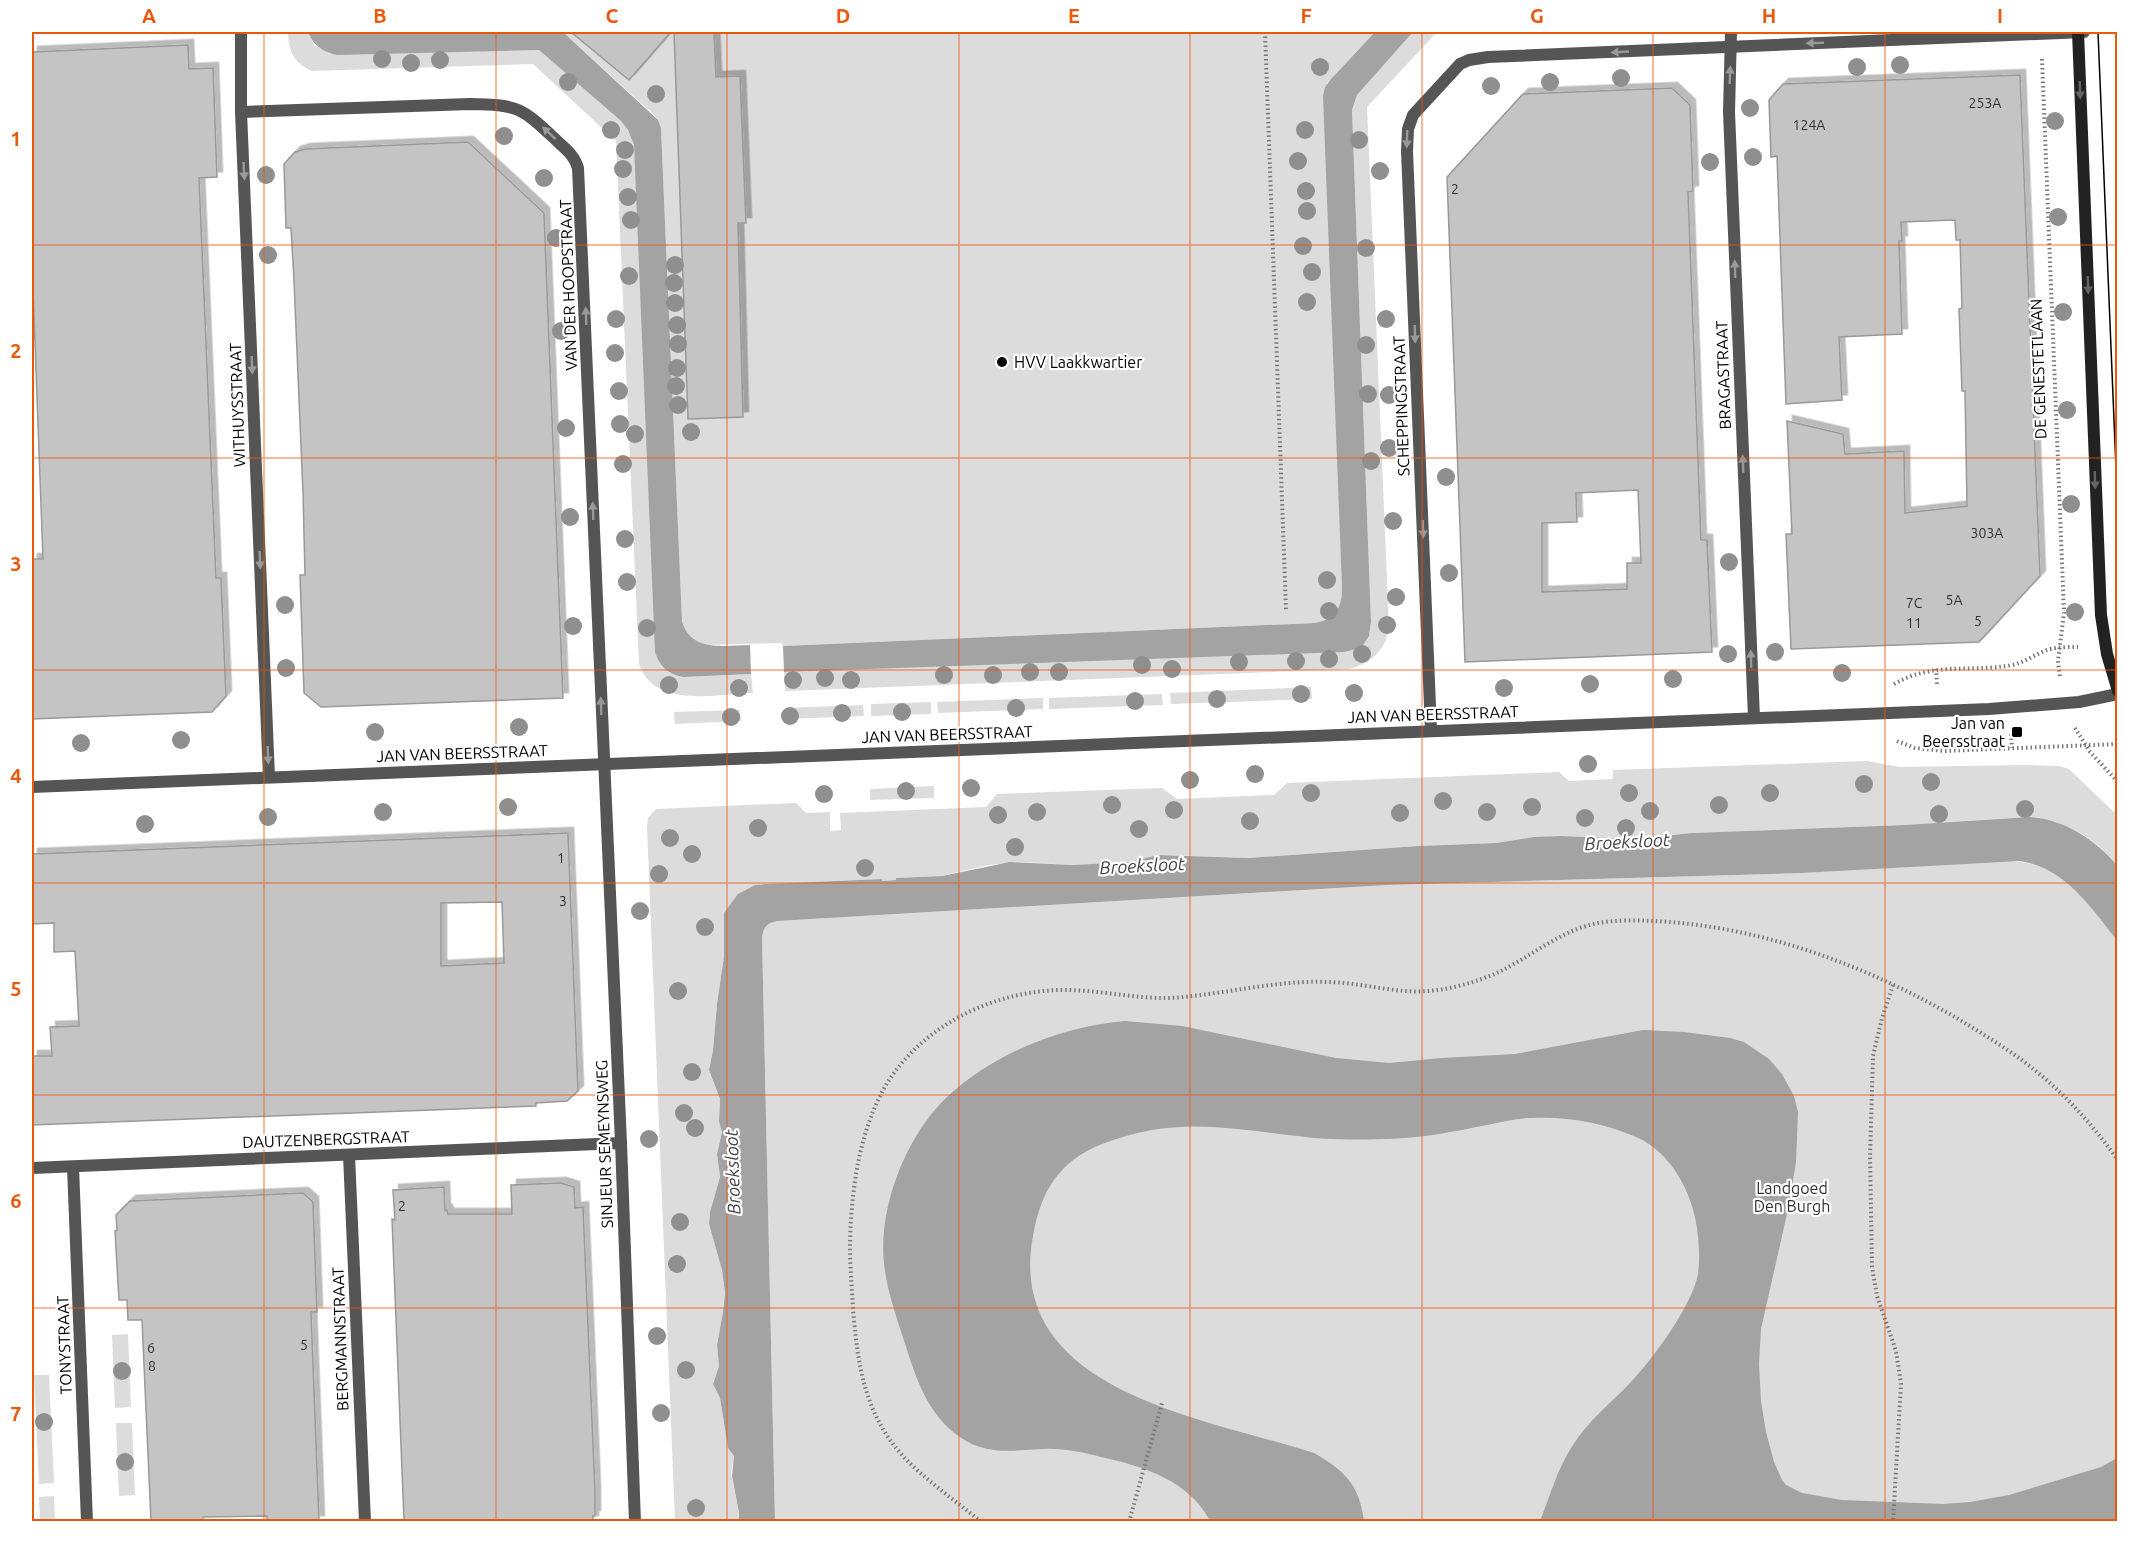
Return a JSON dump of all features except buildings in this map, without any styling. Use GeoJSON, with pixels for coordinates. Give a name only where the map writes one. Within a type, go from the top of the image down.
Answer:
{"type":"FeatureCollection","features":[{"type":"Feature","properties":{"kind":"main road"},"geometry":{"type":"LineString","coordinates":[[2078,32],[2101,623],[2118,693]]}},
{"type":"Feature","properties":{"kind":"street","name":"WITHUYSSTRAAT"},"geometry":{"type":"LineString","coordinates":[[241,32],[241,112],[269,777]]}},
{"type":"Feature","properties":{"kind":"street","name":"BRAGASTRAAT"},"geometry":{"type":"LineString","coordinates":[[1731,32],[1729,111],[1754,718]]}},
{"type":"Feature","properties":{"kind":"street","name":"SCHEPPINGSTRAAT"},"geometry":{"type":"LineString","coordinates":[[1431,730],[1407,138],[1408,124],[1413,115],[1460,64],[1488,57],[2084,32]]}},
{"type":"Feature","properties":{"kind":"street","name":"VAN DER HOOPSTRAAT"},"geometry":{"type":"LineString","coordinates":[[241,112],[470,104],[502,105],[530,115],[576,160],[580,192],[604,764]]}},
{"type":"Feature","properties":{"kind":"street","name":"JAN VAN BEERSSTRAAT"},"geometry":{"type":"LineString","coordinates":[[32,787],[1989,709],[2068,703],[2118,693]]}},
{"type":"Feature","properties":{"kind":"street","name":"SINJEUR SEMEYNSWEG"},"geometry":{"type":"LineString","coordinates":[[604,764],[636,1521]]}},
{"type":"Feature","properties":{"kind":"street","name":"DAUTZENBERGSTRAAT"},"geometry":{"type":"LineString","coordinates":[[32,1168],[621,1143]]}},
{"type":"Feature","properties":{"kind":"street","name":"BERGMANNSTRAAT"},"geometry":{"type":"LineString","coordinates":[[349,1155],[365,1521]]}},
{"type":"Feature","properties":{"kind":"street","name":"TONYSTRAAT"},"geometry":{"type":"LineString","coordinates":[[73,1167],[87,1521]]}},
{"type":"Feature","properties":{"kind":"path"},"geometry":{"type":"LineString","coordinates":[[1265,32],[1286,610]]}},
{"type":"Feature","properties":{"kind":"path","name":"DE GENESTETLAAN"},"geometry":{"type":"LineString","coordinates":[[2041,34],[2064,580],[2065,619],[2058,670],[2076,730],[2085,745],[2118,782]]}},
{"type":"Feature","properties":{"kind":"path"},"geometry":{"type":"LineString","coordinates":[[2060,648],[2048,650],[2029,660],[2012,665],[1936,669],[1913,675],[1893,684],[1864,713],[1884,733],[1915,748],[1944,751],[2118,744]]}},
{"type":"Feature","properties":{"kind":"path"},"geometry":{"type":"LineString","coordinates":[[1936,669],[1937,691]]}},
{"type":"Feature","properties":{"kind":"path"},"geometry":{"type":"LineString","coordinates":[[2011,727],[2012,748]]}},
{"type":"Feature","properties":{"kind":"path"},"geometry":{"type":"LineString","coordinates":[[981,1521],[907,1461],[883,1430],[872,1409],[859,1365],[850,1272],[851,1225],[863,1142],[882,1093],[896,1071],[915,1049],[939,1030],[964,1014],[1013,996],[1062,990],[1170,998],[1287,983],[1322,981],[1357,983],[1408,992],[1428,991],[1464,985],[1499,972],[1570,932],[1599,923],[1635,920],[1724,929],[1826,957],[1936,1006],[2002,1045],[2036,1071],[2097,1131],[2118,1160]]}},
{"type":"Feature","properties":{"kind":"path"},"geometry":{"type":"LineString","coordinates":[[1893,985],[1873,1056],[1870,1157],[1872,1267],[1877,1296],[1896,1351],[1901,1384],[1893,1521]]}},
{"type":"Feature","properties":{"kind":"path"},"geometry":{"type":"LineString","coordinates":[[1129,1521],[1162,1403]]}},
{"type":"Feature","properties":{"kind":"green space"},"geometry":{"type":"Polygon","coordinates":[[[288,32],[308,32],[314,45],[330,54],[539,50],[621,121],[628,130],[634,145],[668,672],[683,677],[751,674],[753,693],[688,696],[672,693],[658,688],[647,678],[639,664],[616,141],[533,64],[312,71],[293,56],[288,32]]]}},
{"type":"Feature","properties":{"kind":"green space","name":"HVV Laakkwartier"},"geometry":{"type":"Polygon","coordinates":[[[563,32],[1375,32],[1327,83],[1342,588],[1341,601],[1336,612],[1327,619],[1314,623],[783,646],[782,643],[705,645],[693,639],[687,633],[682,621],[661,128],[655,116],[563,32]]]}},
{"type":"Feature","properties":{"kind":"green space"},"geometry":{"type":"Polygon","coordinates":[[[1413,32],[1437,32],[1367,107],[1389,627],[1385,643],[1376,655],[1364,664],[1348,669],[785,691],[784,672],[1356,650],[1369,636],[1371,622],[1352,110],[1357,95],[1413,32]]]}},
{"type":"Feature","properties":{"kind":"green space"},"geometry":{"type":"Polygon","coordinates":[[[1311,687],[1312,699],[1171,704],[1170,693],[1311,687]]]}},
{"type":"Feature","properties":{"kind":"green space"},"geometry":{"type":"Polygon","coordinates":[[[1162,694],[1163,705],[1049,709],[1049,698],[1162,694]]]}},
{"type":"Feature","properties":{"kind":"green space"},"geometry":{"type":"Polygon","coordinates":[[[1043,698],[1043,709],[938,713],[937,702],[1043,698]]]}},
{"type":"Feature","properties":{"kind":"green space"},"geometry":{"type":"Polygon","coordinates":[[[931,702],[931,714],[871,716],[871,704],[931,702]]]}},
{"type":"Feature","properties":{"kind":"green space"},"geometry":{"type":"Polygon","coordinates":[[[863,705],[864,716],[786,719],[786,708],[863,705]]]}},
{"type":"Feature","properties":{"kind":"green space"},"geometry":{"type":"Polygon","coordinates":[[[740,710],[741,721],[675,724],[674,712],[740,710]]]}},
{"type":"Feature","properties":{"kind":"green space"},"geometry":{"type":"Polygon","coordinates":[[[1867,761],[1899,767],[2026,765],[2059,766],[2069,769],[2117,815],[2118,865],[2084,835],[2058,823],[2030,817],[1904,825],[1691,833],[1636,839],[1561,836],[1496,843],[1248,858],[1167,855],[1129,862],[1072,865],[1021,862],[988,865],[942,876],[897,878],[896,880],[755,885],[738,894],[724,956],[709,1070],[720,1099],[719,1113],[722,1132],[717,1153],[720,1177],[709,1224],[722,1270],[725,1293],[717,1345],[719,1366],[713,1384],[720,1398],[728,1448],[734,1456],[731,1473],[739,1521],[675,1522],[647,827],[648,818],[656,809],[796,803],[806,813],[830,812],[830,831],[841,830],[840,813],[986,807],[997,794],[1162,788],[1177,799],[1274,795],[1287,783],[1559,772],[1569,781],[1613,779],[1613,770],[1867,761]]]}},
{"type":"Feature","properties":{"kind":"green space"},"geometry":{"type":"Polygon","coordinates":[[[934,786],[934,798],[870,800],[870,789],[934,786]]]}},
{"type":"Feature","properties":{"kind":"green space","name":"Landgoed Den Burgh"},"geometry":{"type":"Polygon","coordinates":[[[2006,861],[2026,863],[2058,875],[2083,897],[2117,940],[2117,1521],[775,1521],[762,937],[769,924],[778,921],[1388,885],[1802,873],[2006,861]]]}},
{"type":"Feature","properties":{"kind":"green space"},"geometry":{"type":"Polygon","coordinates":[[[128,1334],[131,1407],[115,1408],[112,1335],[128,1334]]]}},
{"type":"Feature","properties":{"kind":"green space"},"geometry":{"type":"Polygon","coordinates":[[[34,1375],[49,1375],[54,1483],[39,1484],[34,1375]]]}},
{"type":"Feature","properties":{"kind":"green space"},"geometry":{"type":"Polygon","coordinates":[[[116,1423],[132,1423],[135,1495],[119,1496],[116,1423]]]}},
{"type":"Feature","properties":{"kind":"green space"},"geometry":{"type":"Polygon","coordinates":[[[54,1496],[55,1521],[40,1521],[39,1497],[54,1496]]]}},
{"type":"Feature","properties":{"kind":"water"},"geometry":{"type":"Polygon","coordinates":[[[308,32],[563,32],[658,120],[661,128],[682,621],[686,631],[701,643],[719,646],[750,645],[751,674],[683,677],[665,669],[655,652],[634,145],[628,130],[621,121],[539,50],[337,55],[319,47],[308,32]]]}},
{"type":"Feature","properties":{"kind":"water"},"geometry":{"type":"Polygon","coordinates":[[[1375,32],[1413,32],[1357,95],[1352,110],[1371,622],[1369,636],[1361,648],[1344,652],[784,672],[783,646],[1314,623],[1327,619],[1336,612],[1341,601],[1342,588],[1323,96],[1325,87],[1331,79],[1375,32]]]}},
{"type":"Feature","properties":{"kind":"water","name":"Broeksloot"},"geometry":{"type":"Polygon","coordinates":[[[2030,817],[2055,822],[2078,832],[2099,847],[2117,865],[2117,940],[2087,902],[2064,880],[2036,865],[2020,861],[1802,873],[1388,885],[778,921],[769,924],[762,937],[775,1521],[739,1521],[732,1476],[734,1456],[728,1448],[720,1398],[713,1384],[719,1366],[717,1345],[725,1293],[722,1270],[709,1224],[720,1177],[717,1154],[722,1132],[719,1121],[720,1099],[709,1070],[724,956],[724,913],[738,894],[755,885],[882,879],[882,881],[896,880],[896,878],[942,876],[1010,862],[1072,865],[1129,862],[1159,855],[1248,858],[1496,843],[1534,837],[1636,839],[1691,833],[1904,825],[2030,817]]]}},
{"type":"Feature","properties":{"kind":"water"},"geometry":{"type":"Polygon","coordinates":[[[1125,1021],[1182,1026],[1336,1058],[1389,1063],[1515,1054],[1643,1030],[1684,1032],[1744,1042],[1769,1059],[1782,1074],[1794,1096],[1798,1112],[1796,1162],[1789,1205],[1761,1329],[1759,1364],[1766,1432],[1774,1462],[1782,1480],[1786,1485],[1802,1493],[1842,1500],[1943,1504],[2009,1495],[2101,1467],[2117,1458],[2117,1521],[1540,1521],[1559,1472],[1573,1445],[1660,1347],[1688,1301],[1698,1274],[1699,1263],[1697,1228],[1690,1201],[1678,1175],[1660,1152],[1624,1132],[1598,1124],[1558,1118],[1521,1119],[1434,1135],[1394,1139],[1329,1139],[1200,1127],[1153,1130],[1128,1135],[1087,1151],[1063,1169],[1047,1192],[1036,1220],[1033,1236],[1032,1289],[1049,1331],[1081,1364],[1122,1390],[1170,1410],[1314,1453],[1334,1466],[1349,1480],[1358,1497],[1364,1521],[1210,1521],[1201,1507],[1178,1486],[1164,1477],[1133,1465],[1072,1451],[996,1450],[968,1442],[956,1434],[936,1414],[922,1390],[890,1296],[885,1274],[883,1242],[890,1197],[898,1174],[907,1152],[932,1114],[946,1098],[985,1068],[1007,1055],[1052,1036],[1076,1029],[1125,1021]]]}},
{"type":"Feature","properties":{"kind":"tram line"},"geometry":{"type":"LineString","coordinates":[[2098,32],[2118,517]]}},
{"type":"Feature","properties":{"kind":"place","name":"HVV Laakkwartier"},"geometry":{"type":"Point","coordinates":[1002,362]}},
{"type":"Feature","properties":{"kind":"place","name":"Jan van Beersstraat"},"geometry":{"type":"Point","coordinates":[2017,732]}}]}
